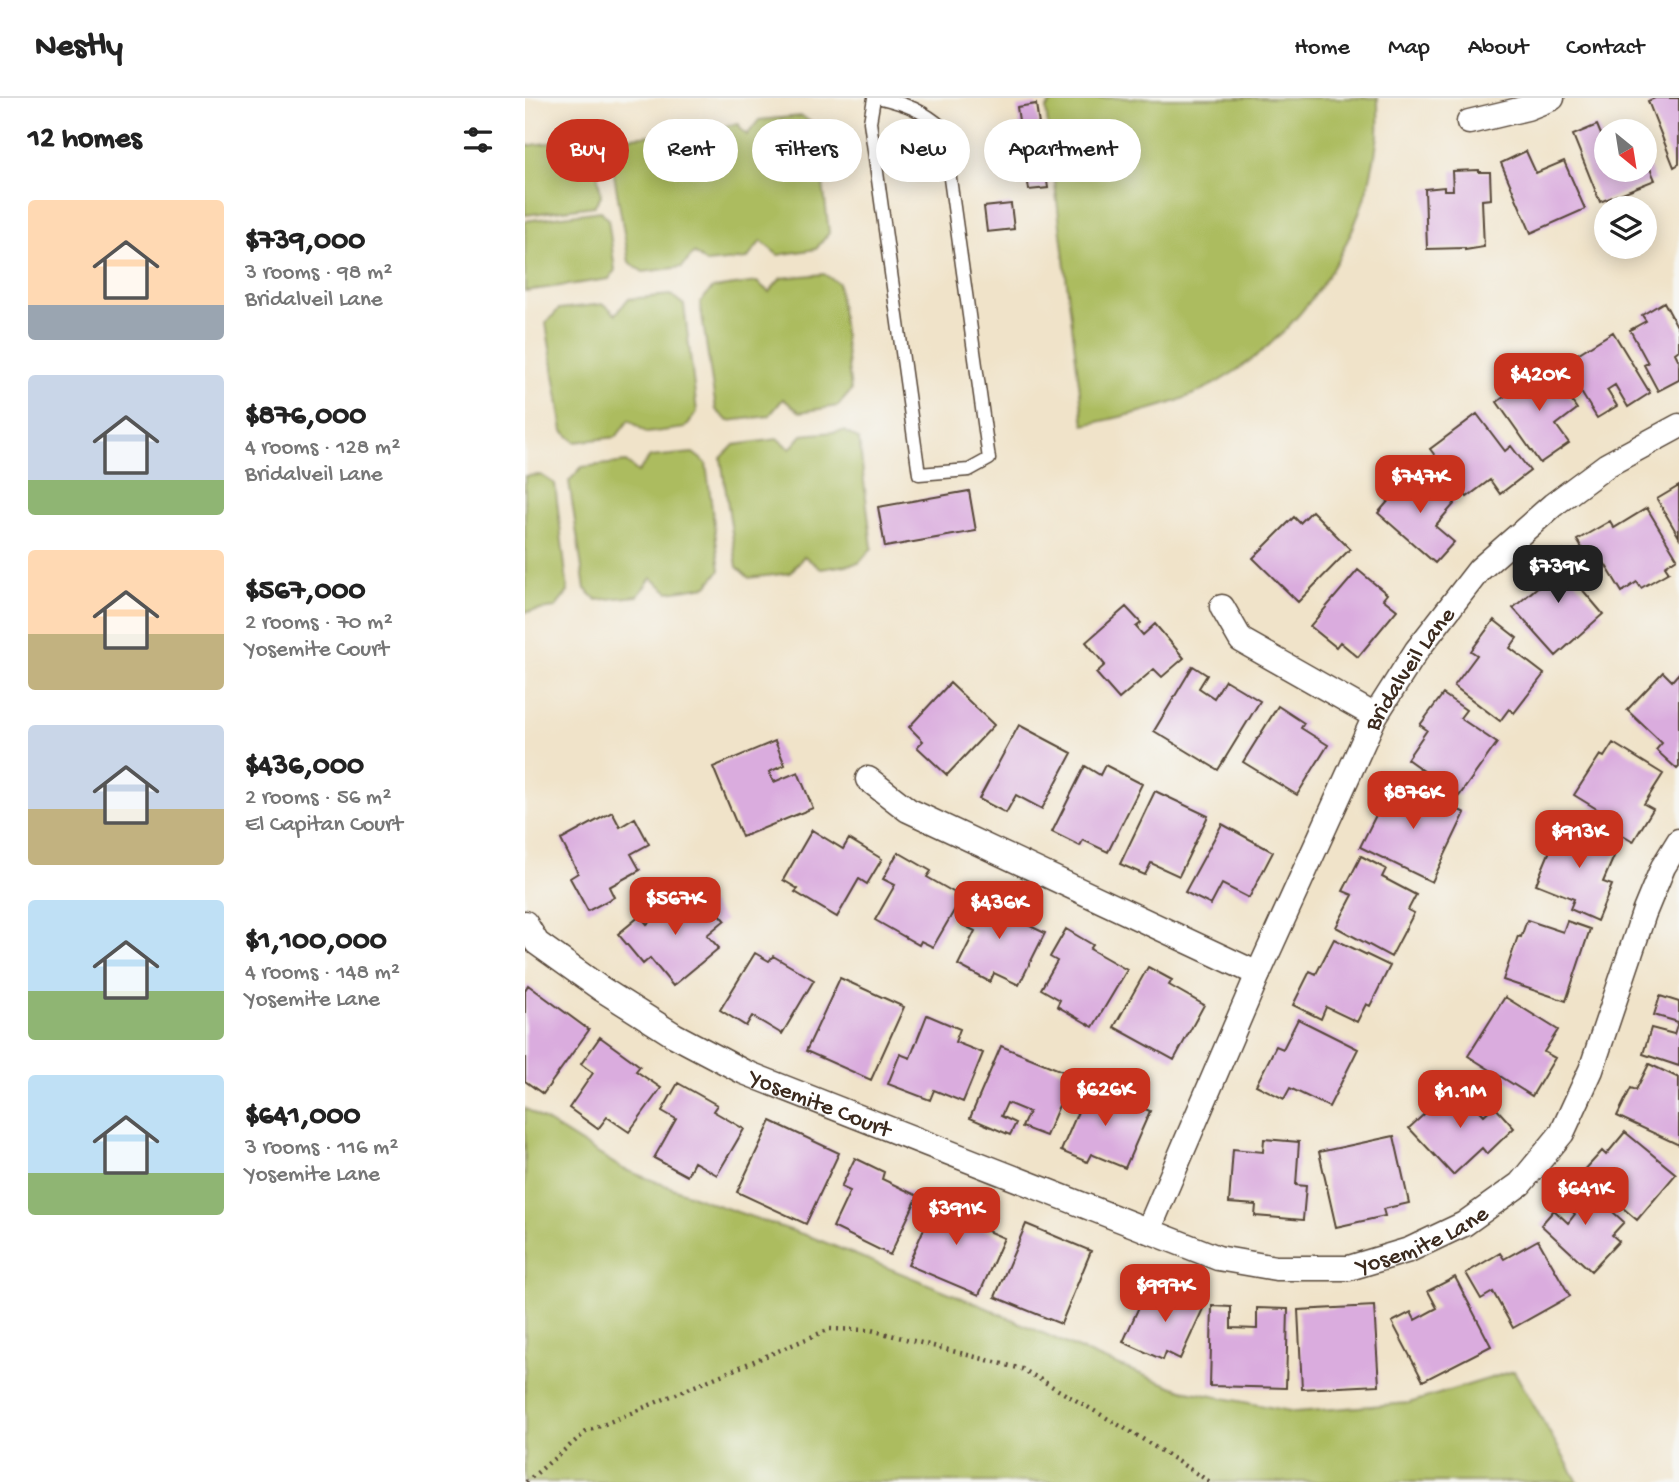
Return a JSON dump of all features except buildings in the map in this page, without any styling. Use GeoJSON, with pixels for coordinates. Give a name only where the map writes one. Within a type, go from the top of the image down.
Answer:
{"type":"FeatureCollection","features":[{"type":"Feature","properties":{"kind":"street"},"geometry":{"type":"LineString","coordinates":[[1469,122],[1527,108],[1552,98]]}},
{"type":"Feature","properties":{"kind":"street","name":"Bridalveil Lane"},"geometry":{"type":"LineString","coordinates":[[1148,1231],[1258,974],[1374,716],[1417,650],[1479,570],[1553,505],[1607,465],[1679,426]]}},
{"type":"Feature","properties":{"kind":"street"},"geometry":{"type":"LineString","coordinates":[[1221,607],[1241,640],[1374,716]]}},
{"type":"Feature","properties":{"kind":"street"},"geometry":{"type":"LineString","coordinates":[[868,779],[908,810],[1258,974]]}},
{"type":"Feature","properties":{"kind":"street","name":"Yosemite Lane"},"geometry":{"type":"LineString","coordinates":[[1148,1231],[1218,1258],[1276,1269],[1349,1268],[1409,1250],[1464,1224],[1520,1184],[1562,1133],[1591,1069],[1644,913],[1663,867],[1679,841]]}},
{"type":"Feature","properties":{"kind":"street","name":"Yosemite Court"},"geometry":{"type":"LineString","coordinates":[[525,923],[537,943],[600,988],[674,1035],[744,1072],[1148,1231]]}},
{"type":"Feature","properties":{"kind":"lane"},"geometry":{"type":"LineString","coordinates":[[874,98],[870,122],[919,474],[969,470],[989,459],[943,128],[931,117],[908,105],[881,98]]}},
{"type":"Feature","properties":{"kind":"path"},"geometry":{"type":"LineString","coordinates":[[526,1482],[586,1433],[830,1329],[871,1330],[1022,1369],[1136,1435],[1210,1482]]}},
{"type":"Feature","properties":{"kind":"green space"},"geometry":{"type":"Polygon","coordinates":[[[1055,98],[1378,98],[1378,135],[1370,178],[1357,220],[1338,259],[1314,296],[1286,329],[1253,358],[1217,383],[1166,405],[1084,425],[1055,182],[1141,182],[1141,119],[1047,119],[1046,109],[1055,98]]]}},
{"type":"Feature","properties":{"kind":"green space"},"geometry":{"type":"Polygon","coordinates":[[[802,116],[806,119],[770,119],[802,116]]]}},
{"type":"Feature","properties":{"kind":"green space"},"geometry":{"type":"Polygon","coordinates":[[[738,124],[747,135],[752,129],[752,182],[823,182],[829,233],[816,249],[778,255],[761,241],[747,259],[706,263],[694,253],[682,267],[643,272],[629,262],[615,182],[629,182],[629,137],[643,136],[643,182],[738,182],[738,124]]]}},
{"type":"Feature","properties":{"kind":"green space"},"geometry":{"type":"Polygon","coordinates":[[[546,143],[546,182],[599,182],[601,196],[594,206],[525,215],[525,146],[546,143]]]}},
{"type":"Feature","properties":{"kind":"green space"},"geometry":{"type":"Polygon","coordinates":[[[601,211],[608,219],[615,270],[609,279],[525,291],[525,221],[601,211]]]}},
{"type":"Feature","properties":{"kind":"green space"},"geometry":{"type":"Polygon","coordinates":[[[824,274],[838,283],[851,391],[838,406],[800,412],[783,399],[769,416],[728,421],[716,410],[700,302],[713,288],[757,282],[769,292],[781,278],[824,274]]]}},
{"type":"Feature","properties":{"kind":"green space"},"geometry":{"type":"Polygon","coordinates":[[[671,295],[684,305],[697,412],[685,428],[647,433],[629,420],[616,437],[575,442],[563,431],[546,323],[559,309],[604,304],[616,314],[628,299],[671,295]]]}},
{"type":"Feature","properties":{"kind":"green space"},"geometry":{"type":"Polygon","coordinates":[[[845,431],[859,440],[872,548],[859,563],[821,569],[804,556],[790,573],[749,578],[737,567],[721,458],[734,445],[778,439],[790,449],[802,435],[845,431]]]}},
{"type":"Feature","properties":{"kind":"green space"},"geometry":{"type":"Polygon","coordinates":[[[693,453],[706,463],[720,570],[707,586],[669,592],[651,578],[638,596],[597,600],[585,589],[569,481],[582,467],[626,462],[638,472],[650,457],[693,453]]]}},
{"type":"Feature","properties":{"kind":"green space"},"geometry":{"type":"Polygon","coordinates":[[[541,475],[555,484],[568,592],[555,608],[525,612],[525,476],[541,475]]]}},
{"type":"Feature","properties":{"kind":"green space"},"geometry":{"type":"Polygon","coordinates":[[[525,1108],[623,1169],[814,1238],[987,1308],[1094,1356],[1182,1390],[1295,1412],[1409,1403],[1514,1371],[1578,1482],[525,1482],[525,1108]]]}}]}
